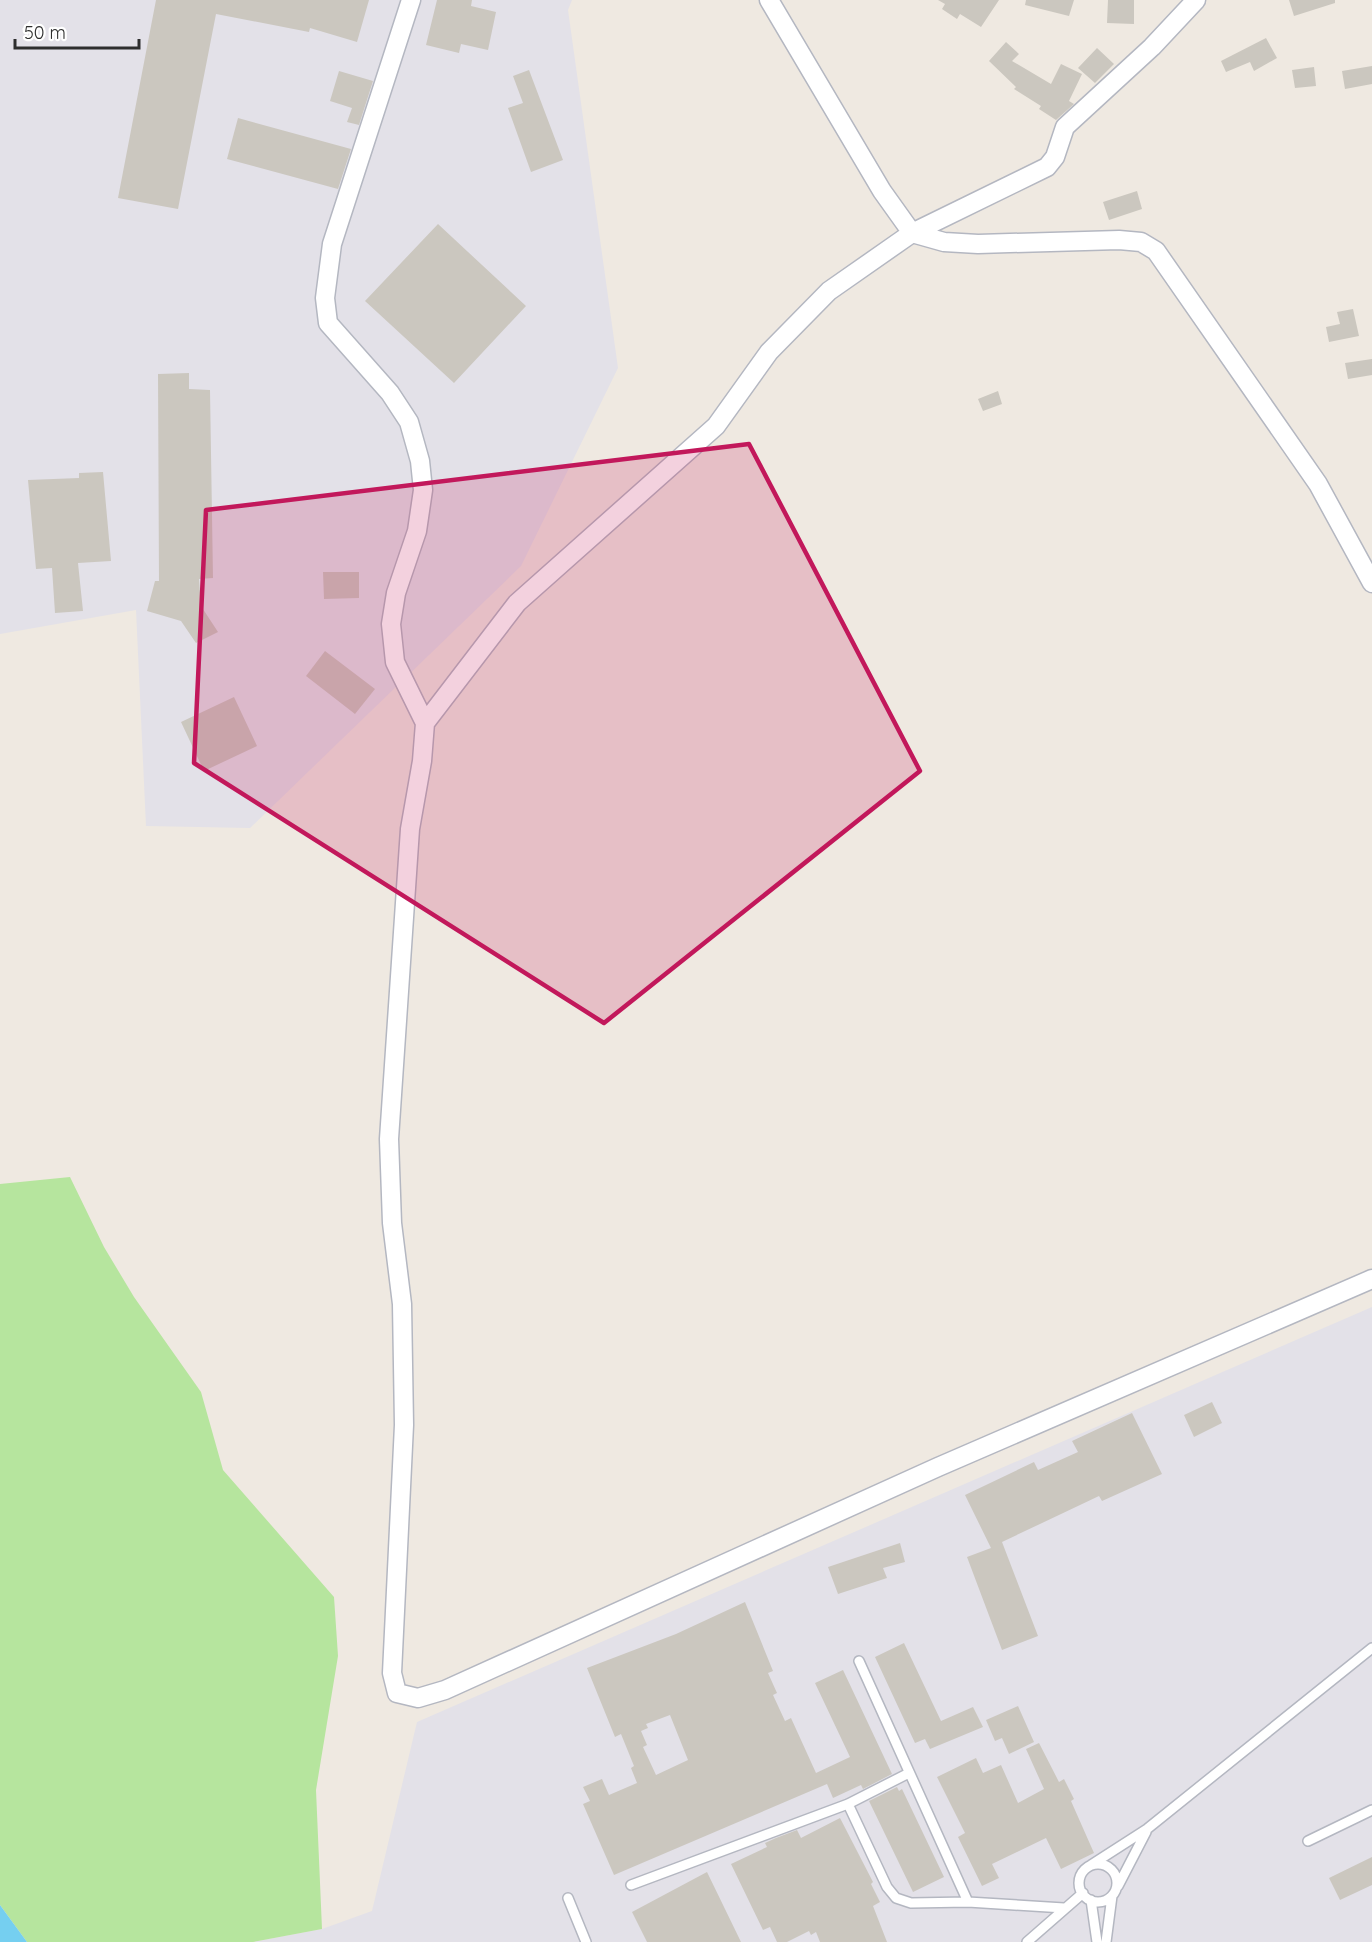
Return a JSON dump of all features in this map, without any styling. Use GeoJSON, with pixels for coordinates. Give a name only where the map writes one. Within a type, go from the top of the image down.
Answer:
{"type":"FeatureCollection","features":[{"type":"Feature","properties":{"kind":"street"},"geometry":{"type":"LineString","coordinates":[[411,0],[332,244],[325,298],[328,323],[390,393],[409,422],[420,461],[423,490],[417,531],[396,593],[391,624],[394,662],[424,723],[422,761],[410,829],[389,1139],[392,1223],[402,1304],[404,1425],[392,1673],[397,1693],[418,1698],[445,1690],[938,1467],[1372,1279]]}},
{"type":"Feature","properties":{"kind":"street"},"geometry":{"type":"LineString","coordinates":[[769,0],[870,172],[912,233],[944,242],[978,244],[1119,240],[1141,242],[1156,251],[1318,484],[1372,583]]}},
{"type":"Feature","properties":{"kind":"street"},"geometry":{"type":"LineString","coordinates":[[424,723],[517,603],[716,426],[768,352],[829,291],[912,233],[1047,167],[1055,157],[1065,127],[1152,47],[1196,0]]}},
{"type":"Feature","properties":{"kind":"lane"},"geometry":{"type":"LineString","coordinates":[[1147,1829],[1113,1894],[1102,1901],[1091,1900],[1083,1893],[1080,1877],[1090,1865],[1147,1829],[1372,1648]]}},
{"type":"Feature","properties":{"kind":"lane"},"geometry":{"type":"LineString","coordinates":[[859,1661],[968,1902]]}},
{"type":"Feature","properties":{"kind":"lane"},"geometry":{"type":"LineString","coordinates":[[631,1885],[848,1804],[909,1773]]}},
{"type":"Feature","properties":{"kind":"lane"},"geometry":{"type":"LineString","coordinates":[[848,1804],[887,1887],[896,1898],[911,1903],[968,1902],[1064,1908]]}},
{"type":"Feature","properties":{"kind":"lane"},"geometry":{"type":"LineString","coordinates":[[1308,1841],[1372,1810]]}},
{"type":"Feature","properties":{"kind":"lane"},"geometry":{"type":"LineString","coordinates":[[1090,1865],[1102,1864],[1112,1870],[1117,1880],[1106,1942]]}},
{"type":"Feature","properties":{"kind":"lane"},"geometry":{"type":"LineString","coordinates":[[1027,1942],[1083,1893]]}},
{"type":"Feature","properties":{"kind":"lane"},"geometry":{"type":"LineString","coordinates":[[567,1898],[586,1942]]}},
{"type":"Feature","properties":{"kind":"lane"},"geometry":{"type":"LineString","coordinates":[[1091,1900],[1097,1942]]}},
{"type":"Feature","properties":{"kind":"highlighted area"},"geometry":{"type":"Polygon","coordinates":[[[749,444],[920,771],[604,1023],[194,763],[206,510],[749,444]]]}},
{"type":"Feature","properties":{"kind":"shaded area"},"geometry":{"type":"Polygon","coordinates":[[[0,0],[572,0],[568,10],[618,368],[521,566],[250,828],[146,826],[136,610],[0,634],[0,0]]]}},
{"type":"Feature","properties":{"kind":"shaded area"},"geometry":{"type":"Polygon","coordinates":[[[1372,1307],[1372,1942],[253,1942],[322,1929],[372,1911],[417,1722],[1372,1307]]]}},
{"type":"Feature","properties":{"kind":"green space"},"geometry":{"type":"Polygon","coordinates":[[[70,1177],[104,1247],[134,1297],[201,1392],[223,1470],[334,1597],[338,1656],[316,1790],[322,1929],[253,1942],[27,1942],[0,1905],[0,1184],[70,1177]]]}},
{"type":"Feature","properties":{"kind":"water"},"geometry":{"type":"Polygon","coordinates":[[[0,1905],[27,1942],[0,1942],[0,1905]]]}},
{"type":"Feature","properties":{"kind":"building"},"geometry":{"type":"Polygon","coordinates":[[[156,0],[369,0],[357,42],[310,28],[309,32],[216,14],[178,209],[118,198],[156,0]]]}},
{"type":"Feature","properties":{"kind":"building"},"geometry":{"type":"Polygon","coordinates":[[[437,0],[472,0],[471,6],[496,12],[488,50],[461,44],[459,53],[426,45],[437,0]]]}},
{"type":"Feature","properties":{"kind":"building"},"geometry":{"type":"Polygon","coordinates":[[[938,0],[999,0],[981,27],[960,14],[957,19],[942,9],[945,4],[938,0]]]}},
{"type":"Feature","properties":{"kind":"building"},"geometry":{"type":"Polygon","coordinates":[[[1026,0],[1074,0],[1069,16],[1025,5],[1026,0]]]}},
{"type":"Feature","properties":{"kind":"building"},"geometry":{"type":"Polygon","coordinates":[[[1108,0],[1134,0],[1134,24],[1107,23],[1108,0]]]}},
{"type":"Feature","properties":{"kind":"building"},"geometry":{"type":"Polygon","coordinates":[[[1289,0],[1335,0],[1335,3],[1294,16],[1289,0]]]}},
{"type":"Feature","properties":{"kind":"building"},"geometry":{"type":"Polygon","coordinates":[[[1266,38],[1277,58],[1254,71],[1250,62],[1226,72],[1221,61],[1266,38]]]}},
{"type":"Feature","properties":{"kind":"building"},"geometry":{"type":"Polygon","coordinates":[[[1006,42],[1019,54],[1012,61],[1051,84],[1061,64],[1082,74],[1069,101],[1074,104],[1056,120],[1039,109],[1041,106],[1014,89],[1016,87],[989,61],[1006,42]]]}},
{"type":"Feature","properties":{"kind":"building"},"geometry":{"type":"Polygon","coordinates":[[[1097,48],[1114,64],[1095,83],[1078,68],[1097,48]]]}},
{"type":"Feature","properties":{"kind":"building"},"geometry":{"type":"Polygon","coordinates":[[[1372,66],[1372,84],[1345,89],[1342,71],[1372,66]]]}},
{"type":"Feature","properties":{"kind":"building"},"geometry":{"type":"Polygon","coordinates":[[[1314,67],[1316,86],[1295,88],[1292,70],[1314,67]]]}},
{"type":"Feature","properties":{"kind":"building"},"geometry":{"type":"Polygon","coordinates":[[[529,70],[563,160],[531,172],[508,108],[523,103],[513,76],[529,70]]]}},
{"type":"Feature","properties":{"kind":"building"},"geometry":{"type":"Polygon","coordinates":[[[339,71],[373,81],[359,125],[347,122],[352,108],[330,101],[339,71]]]}},
{"type":"Feature","properties":{"kind":"building"},"geometry":{"type":"Polygon","coordinates":[[[238,118],[351,149],[338,189],[227,159],[238,118]]]}},
{"type":"Feature","properties":{"kind":"building"},"geometry":{"type":"Polygon","coordinates":[[[1137,191],[1142,209],[1109,220],[1103,202],[1137,191]]]}},
{"type":"Feature","properties":{"kind":"building"},"geometry":{"type":"Polygon","coordinates":[[[438,224],[526,306],[454,383],[365,301],[438,224]]]}},
{"type":"Feature","properties":{"kind":"building"},"geometry":{"type":"Polygon","coordinates":[[[1353,309],[1359,336],[1329,342],[1326,327],[1340,324],[1337,312],[1353,309]]]}},
{"type":"Feature","properties":{"kind":"building"},"geometry":{"type":"Polygon","coordinates":[[[1372,359],[1372,375],[1348,379],[1345,363],[1372,359]]]}},
{"type":"Feature","properties":{"kind":"building"},"geometry":{"type":"Polygon","coordinates":[[[189,373],[189,389],[210,390],[213,578],[199,579],[201,606],[218,632],[196,643],[181,621],[147,611],[155,581],[159,581],[158,374],[189,373]]]}},
{"type":"Feature","properties":{"kind":"building"},"geometry":{"type":"Polygon","coordinates":[[[998,391],[1002,404],[983,411],[978,399],[998,391]]]}},
{"type":"Feature","properties":{"kind":"building"},"geometry":{"type":"Polygon","coordinates":[[[103,472],[111,561],[78,563],[83,611],[55,613],[52,568],[36,569],[28,480],[79,478],[79,473],[103,472]]]}},
{"type":"Feature","properties":{"kind":"building"},"geometry":{"type":"Polygon","coordinates":[[[323,572],[359,572],[359,598],[324,599],[323,572]]]}},
{"type":"Feature","properties":{"kind":"building"},"geometry":{"type":"Polygon","coordinates":[[[325,651],[375,689],[355,714],[306,676],[325,651]]]}},
{"type":"Feature","properties":{"kind":"building"},"geometry":{"type":"Polygon","coordinates":[[[234,697],[257,746],[204,771],[181,722],[234,697]]]}},
{"type":"Feature","properties":{"kind":"building"},"geometry":{"type":"Polygon","coordinates":[[[1212,1402],[1222,1423],[1194,1437],[1184,1415],[1212,1402]]]}},
{"type":"Feature","properties":{"kind":"building"},"geometry":{"type":"Polygon","coordinates":[[[1132,1413],[1162,1474],[1102,1501],[1099,1496],[1002,1542],[1038,1636],[1002,1650],[967,1557],[991,1548],[965,1495],[1034,1462],[1038,1470],[1078,1452],[1072,1441],[1132,1413]]]}},
{"type":"Feature","properties":{"kind":"building"},"geometry":{"type":"Polygon","coordinates":[[[900,1543],[905,1562],[883,1568],[887,1578],[838,1594],[828,1567],[900,1543]]]}},
{"type":"Feature","properties":{"kind":"building"},"geometry":{"type":"Polygon","coordinates":[[[745,1602],[773,1671],[768,1673],[777,1693],[773,1695],[785,1721],[791,1718],[816,1773],[850,1757],[815,1683],[843,1670],[892,1774],[863,1789],[861,1785],[833,1798],[827,1784],[614,1875],[583,1804],[590,1801],[583,1787],[602,1779],[609,1795],[637,1783],[631,1768],[634,1766],[621,1734],[615,1737],[587,1668],[676,1634],[745,1602]],[[670,1715],[646,1724],[648,1728],[641,1731],[647,1745],[643,1747],[656,1775],[688,1760],[670,1715]]]}},
{"type":"Feature","properties":{"kind":"building"},"geometry":{"type":"Polygon","coordinates":[[[904,1643],[941,1721],[973,1707],[983,1727],[930,1749],[925,1739],[915,1743],[875,1657],[904,1643]]]}},
{"type":"Feature","properties":{"kind":"building"},"geometry":{"type":"Polygon","coordinates":[[[1018,1706],[1034,1742],[1009,1754],[1002,1738],[995,1741],[986,1720],[1018,1706]]]}},
{"type":"Feature","properties":{"kind":"building"},"geometry":{"type":"Polygon","coordinates":[[[1039,1743],[1059,1782],[1064,1779],[1074,1799],[1071,1801],[1094,1853],[1061,1869],[1046,1838],[992,1864],[999,1878],[982,1886],[958,1837],[965,1833],[937,1777],[976,1758],[983,1773],[1001,1765],[1018,1803],[1044,1789],[1026,1749],[1039,1743]]]}},
{"type":"Feature","properties":{"kind":"building"},"geometry":{"type":"Polygon","coordinates":[[[897,1787],[899,1791],[902,1789],[944,1877],[913,1892],[869,1801],[897,1787]]]}},
{"type":"Feature","properties":{"kind":"building"},"geometry":{"type":"Polygon","coordinates":[[[840,1818],[873,1882],[871,1884],[880,1902],[873,1906],[887,1942],[820,1942],[816,1932],[811,1935],[809,1931],[787,1942],[777,1942],[770,1927],[763,1930],[731,1864],[767,1847],[765,1843],[776,1838],[797,1830],[801,1838],[840,1818]]]}},
{"type":"Feature","properties":{"kind":"building"},"geometry":{"type":"Polygon","coordinates":[[[1372,1857],[1372,1885],[1340,1900],[1329,1878],[1372,1857]]]}},
{"type":"Feature","properties":{"kind":"building"},"geometry":{"type":"Polygon","coordinates":[[[707,1872],[741,1942],[647,1942],[632,1912],[707,1872]]]}}]}
